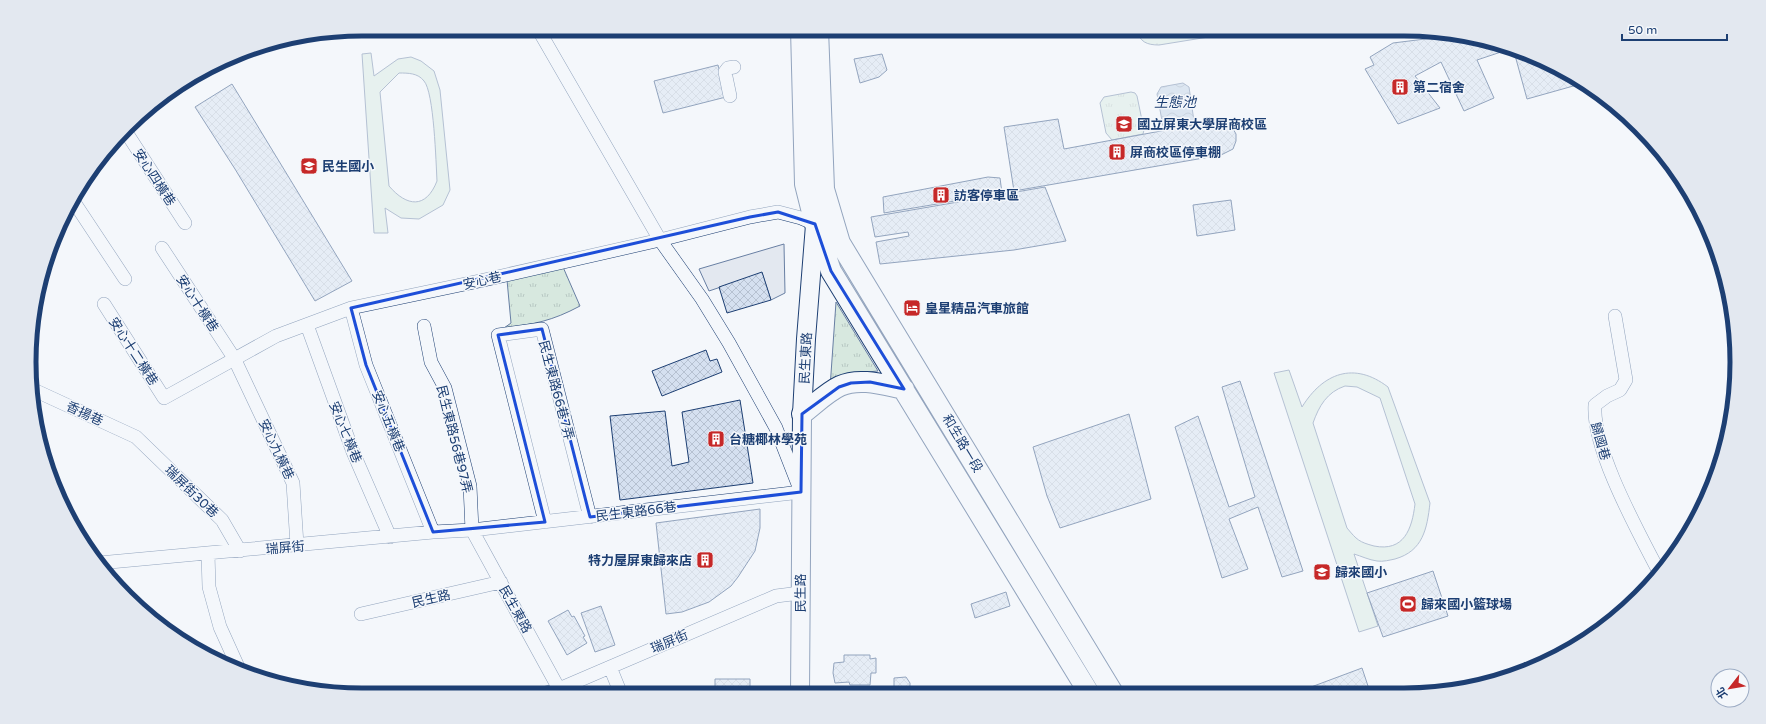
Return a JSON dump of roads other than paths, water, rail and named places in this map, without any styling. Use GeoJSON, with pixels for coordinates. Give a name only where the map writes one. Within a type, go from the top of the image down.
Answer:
{"type":"FeatureCollection","features":[{"type":"Feature","properties":{"kind":"main road","name":"民生東路"},"geometry":{"type":"LineString","coordinates":[[801,36],[804,184],[815,224]]}},
{"type":"Feature","properties":{"kind":"main road","name":"民生東路"},"geometry":{"type":"LineString","coordinates":[[818,36],[824,189]]}},
{"type":"Feature","properties":{"kind":"main road","name":"和生路一段"},"geometry":{"type":"LineString","coordinates":[[824,189],[840,243],[1110,688]]}},
{"type":"Feature","properties":{"kind":"main road","name":"和生路一段"},"geometry":{"type":"LineString","coordinates":[[815,224],[831,271],[1086,688]]}},
{"type":"Feature","properties":{"kind":"main road"},"geometry":{"type":"LineString","coordinates":[[802,414],[839,387],[851,383],[870,382],[904,389]]}},
{"type":"Feature","properties":{"kind":"street"},"geometry":{"type":"LineString","coordinates":[[542,36],[660,240],[702,299],[729,343],[776,428],[801,492]]}},
{"type":"Feature","properties":{"kind":"street"},"geometry":{"type":"LineString","coordinates":[[730,96],[725,72],[728,68],[734,67]]}},
{"type":"Feature","properties":{"kind":"street","name":"安心四橫巷"},"geometry":{"type":"LineString","coordinates":[[128,135],[185,223]]}},
{"type":"Feature","properties":{"kind":"street","name":"民生東路"},"geometry":{"type":"LineString","coordinates":[[801,492],[802,414],[806,339],[815,224],[824,189]]}},
{"type":"Feature","properties":{"kind":"street"},"geometry":{"type":"LineString","coordinates":[[76,206],[125,280]]}},
{"type":"Feature","properties":{"kind":"street","name":"安心巷"},"geometry":{"type":"LineString","coordinates":[[164,398],[276,336],[351,308],[660,240],[750,217],[778,212],[801,218],[815,224]]}},
{"type":"Feature","properties":{"kind":"street","name":"安心十橫巷"},"geometry":{"type":"LineString","coordinates":[[162,248],[234,358]]}},
{"type":"Feature","properties":{"kind":"street","name":"安心十二橫巷"},"geometry":{"type":"LineString","coordinates":[[104,304],[164,398]]}},
{"type":"Feature","properties":{"kind":"street","name":"安心五橫巷"},"geometry":{"type":"LineString","coordinates":[[351,308],[366,365],[433,532]]}},
{"type":"Feature","properties":{"kind":"street","name":"歸國巷"},"geometry":{"type":"LineString","coordinates":[[1616,316],[1626,380],[1620,390],[1607,396],[1595,405],[1594,418],[1609,469],[1657,568]]}},
{"type":"Feature","properties":{"kind":"street","name":"安心七橫巷"},"geometry":{"type":"LineString","coordinates":[[307,324],[353,452],[390,537]]}},
{"type":"Feature","properties":{"kind":"street","name":"民生東路56巷97弄"},"geometry":{"type":"LineString","coordinates":[[424,326],[431,362],[445,388],[470,486],[472,530]]}},
{"type":"Feature","properties":{"kind":"street","name":"民生東路66巷7弄"},"geometry":{"type":"LineString","coordinates":[[545,522],[498,335],[542,330],[590,516]]}},
{"type":"Feature","properties":{"kind":"street","name":"安心九橫巷"},"geometry":{"type":"LineString","coordinates":[[234,358],[293,483],[297,545]]}},
{"type":"Feature","properties":{"kind":"street","name":"香揚巷"},"geometry":{"type":"LineString","coordinates":[[38,392],[136,437]]}},
{"type":"Feature","properties":{"kind":"street","name":"瑞屏街30巷"},"geometry":{"type":"LineString","coordinates":[[136,437],[222,520],[240,551]]}},
{"type":"Feature","properties":{"kind":"street","name":"民生東路66巷"},"geometry":{"type":"LineString","coordinates":[[472,530],[801,492]]}},
{"type":"Feature","properties":{"kind":"street","name":"民生路"},"geometry":{"type":"LineString","coordinates":[[800,688],[801,492]]}},
{"type":"Feature","properties":{"kind":"street","name":"民生東路"},"geometry":{"type":"LineString","coordinates":[[472,530],[559,688]]}},
{"type":"Feature","properties":{"kind":"street","name":"瑞屏街"},"geometry":{"type":"LineString","coordinates":[[105,562],[433,532],[472,530]]}},
{"type":"Feature","properties":{"kind":"street"},"geometry":{"type":"LineString","coordinates":[[208,554],[209,587],[220,628],[235,662]]}},
{"type":"Feature","properties":{"kind":"street","name":"民生路"},"geometry":{"type":"LineString","coordinates":[[361,614],[501,582]]}},
{"type":"Feature","properties":{"kind":"street","name":"瑞屏街"},"geometry":{"type":"LineString","coordinates":[[559,688],[776,596],[800,593]]}},
{"type":"Feature","properties":{"kind":"street"},"geometry":{"type":"LineString","coordinates":[[610,667],[619,688]]}},
{"type":"Feature","properties":{"kind":"water","name":"生態池"},"geometry":{"type":"Polygon","coordinates":[[[1183,83],[1189,87],[1194,121],[1185,129],[1175,131],[1170,130],[1163,126],[1157,94],[1161,87],[1183,83]]]}},
{"type":"Feature","properties":{"kind":"place","name":"第二宿舍"},"geometry":{"type":"Point","coordinates":[1400,87]}},
{"type":"Feature","properties":{"kind":"place","name":"國立屏東大學屏商校區"},"geometry":{"type":"Point","coordinates":[1124,124]}},
{"type":"Feature","properties":{"kind":"place","name":"屏商校區停車棚"},"geometry":{"type":"Point","coordinates":[1117,152]}},
{"type":"Feature","properties":{"kind":"place","name":"民生國小"},"geometry":{"type":"Point","coordinates":[309,166]}},
{"type":"Feature","properties":{"kind":"place","name":"訪客停車區"},"geometry":{"type":"Point","coordinates":[941,195]}},
{"type":"Feature","properties":{"kind":"place","name":"皇星精品汽車旅館"},"geometry":{"type":"Point","coordinates":[912,308]}},
{"type":"Feature","properties":{"kind":"place","name":"台糖椰林學苑"},"geometry":{"type":"Point","coordinates":[716,439]}},
{"type":"Feature","properties":{"kind":"place","name":"特力屋屏東歸來店"},"geometry":{"type":"Point","coordinates":[705,560]}},
{"type":"Feature","properties":{"kind":"place","name":"歸來國小"},"geometry":{"type":"Point","coordinates":[1322,572]}},
{"type":"Feature","properties":{"kind":"place","name":"歸來國小籃球場"},"geometry":{"type":"Point","coordinates":[1408,604]}}]}
